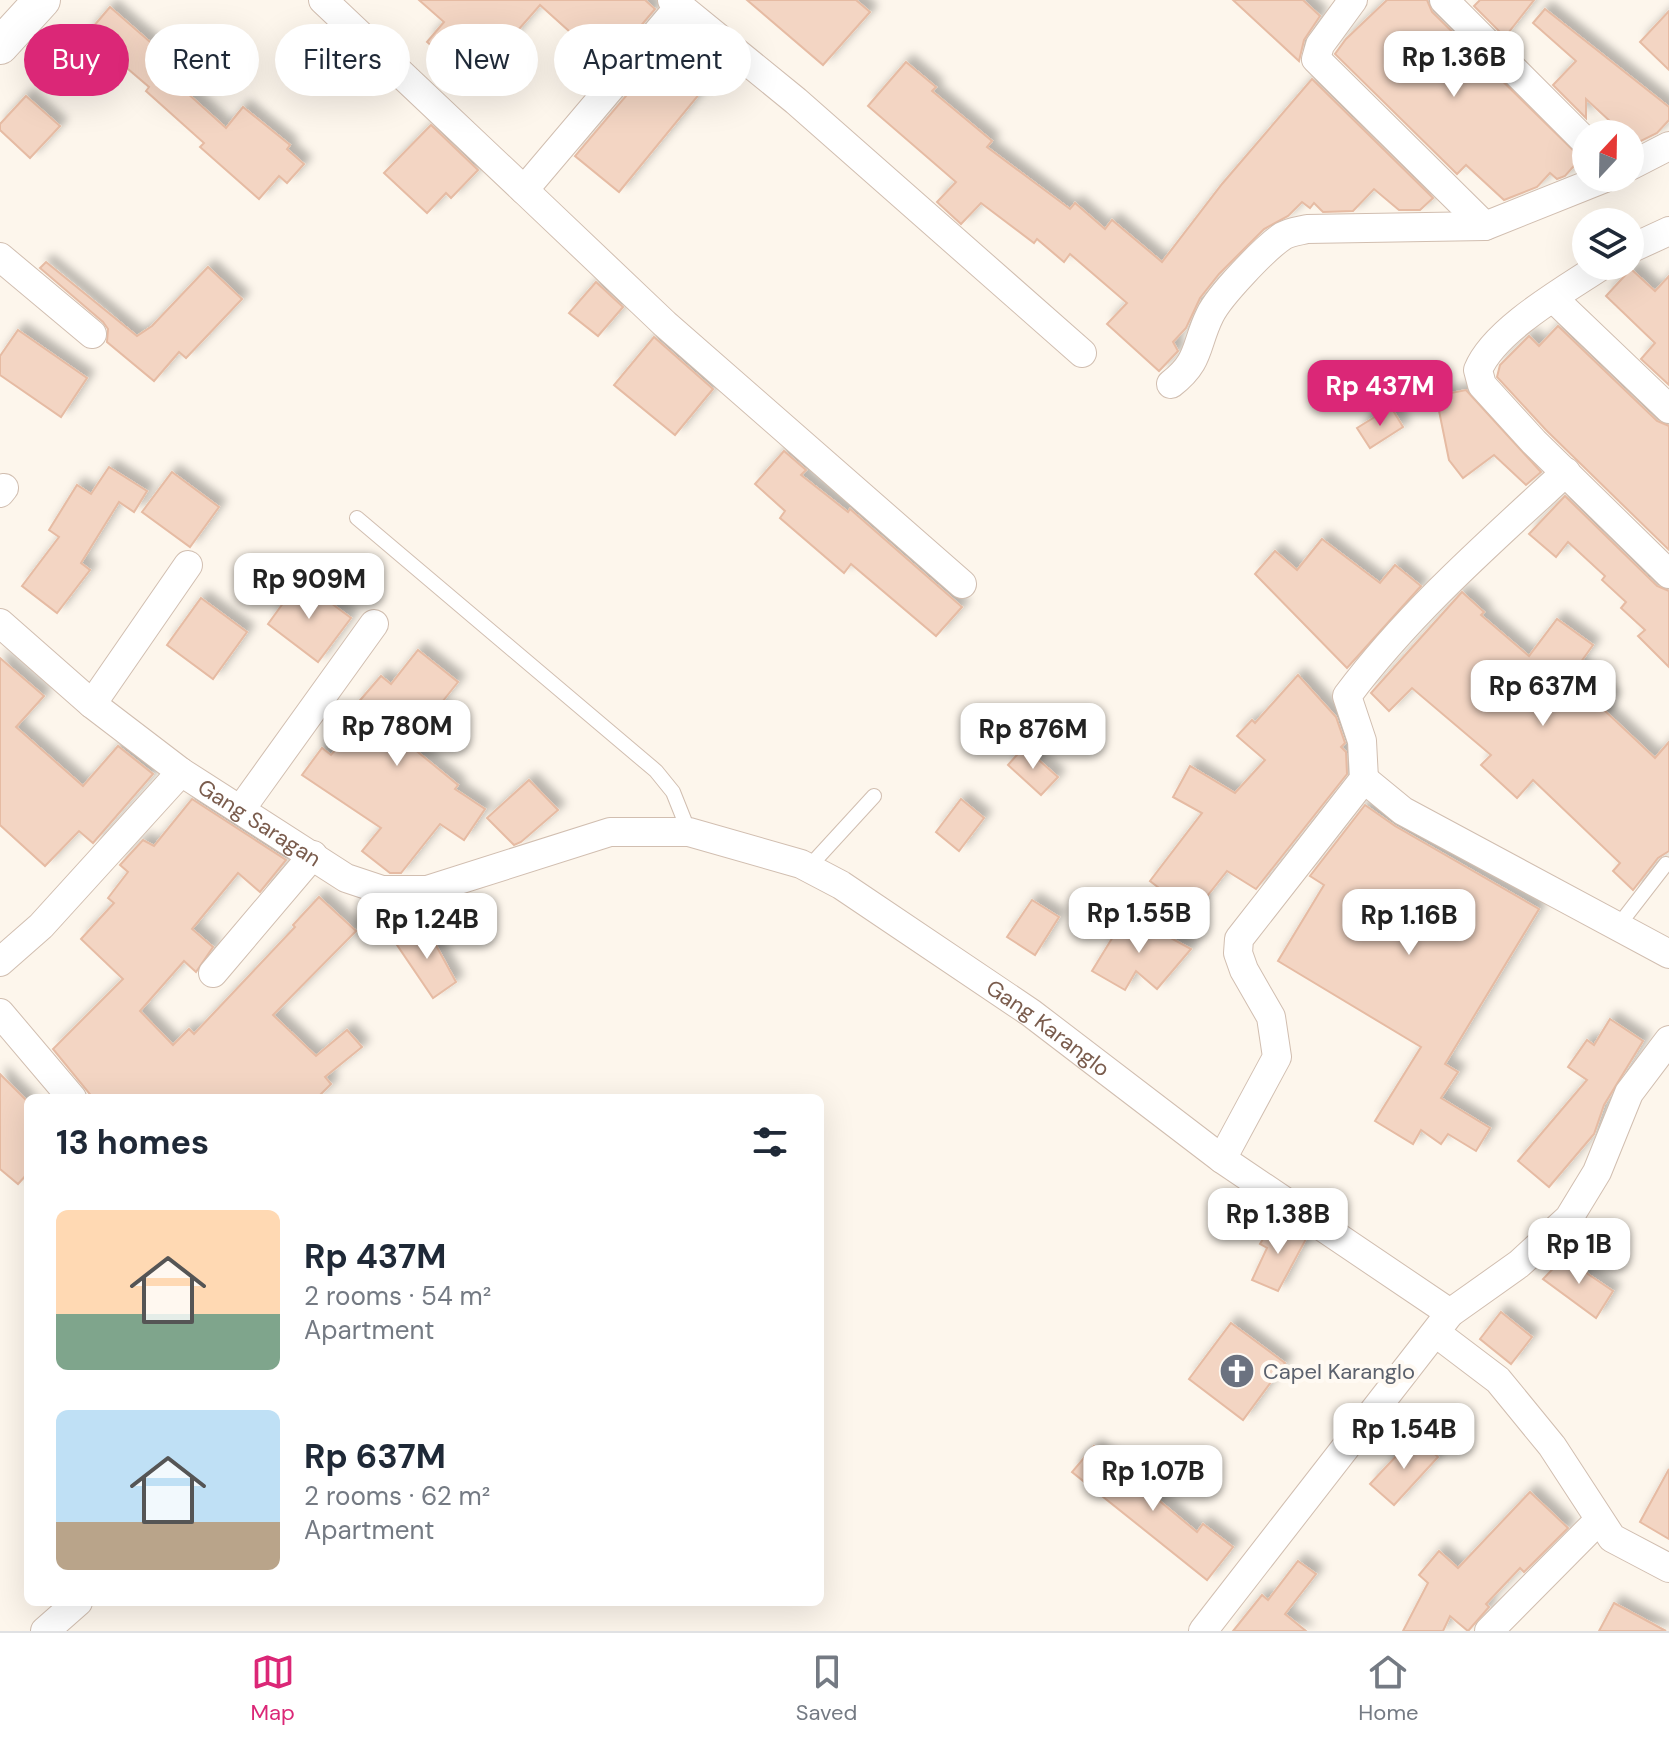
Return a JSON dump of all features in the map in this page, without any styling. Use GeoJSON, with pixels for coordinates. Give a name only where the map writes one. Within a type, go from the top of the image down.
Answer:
{"type":"FeatureCollection","features":[{"type":"Feature","properties":{"kind":"street"},"geometry":{"type":"LineString","coordinates":[[0,46],[42,0]]}},
{"type":"Feature","properties":{"kind":"street"},"geometry":{"type":"LineString","coordinates":[[323,0],[665,324],[962,584]]}},
{"type":"Feature","properties":{"kind":"street"},"geometry":{"type":"LineString","coordinates":[[1353,0],[1320,45],[1316,59],[1485,226]]}},
{"type":"Feature","properties":{"kind":"street"},"geometry":{"type":"LineString","coordinates":[[1444,0],[1572,128]]}},
{"type":"Feature","properties":{"kind":"street"},"geometry":{"type":"LineString","coordinates":[[524,190],[676,3],[796,101],[1082,353]]}},
{"type":"Feature","properties":{"kind":"street"},"geometry":{"type":"LineString","coordinates":[[1644,159],[1669,146]]}},
{"type":"Feature","properties":{"kind":"street"},"geometry":{"type":"LineString","coordinates":[[1171,384],[1188,371],[1198,354],[1210,315],[1221,298],[1266,248],[1286,234],[1307,229],[1485,226],[1572,191]]}},
{"type":"Feature","properties":{"kind":"street"},"geometry":{"type":"LineString","coordinates":[[1644,243],[1669,231]]}},
{"type":"Feature","properties":{"kind":"street"},"geometry":{"type":"LineString","coordinates":[[0,257],[92,334]]}},
{"type":"Feature","properties":{"kind":"street"},"geometry":{"type":"LineString","coordinates":[[1580,280],[1491,348],[1478,370],[1482,385],[1669,574]]}},
{"type":"Feature","properties":{"kind":"street"},"geometry":{"type":"LineString","coordinates":[[1553,298],[1669,409]]}},
{"type":"Feature","properties":{"kind":"street"},"geometry":{"type":"LineString","coordinates":[[1222,1159],[1277,1057],[1271,1017],[1244,970],[1238,953],[1239,939],[1364,779],[1362,741],[1347,696],[1369,667],[1479,553],[1566,472]]}},
{"type":"Feature","properties":{"kind":"street"},"geometry":{"type":"LineString","coordinates":[[92,704],[188,565]]}},
{"type":"Feature","properties":{"kind":"street","name":"Gang Saragan"},"geometry":{"type":"LineString","coordinates":[[0,623],[92,704],[181,772],[346,878],[382,890],[427,890],[610,832]]}},
{"type":"Feature","properties":{"kind":"street"},"geometry":{"type":"LineString","coordinates":[[241,809],[374,624]]}},
{"type":"Feature","properties":{"kind":"street"},"geometry":{"type":"LineString","coordinates":[[0,962],[41,926],[181,772]]}},
{"type":"Feature","properties":{"kind":"street"},"geometry":{"type":"LineString","coordinates":[[1364,779],[1403,811],[1669,954]]}},
{"type":"Feature","properties":{"kind":"street","name":"Gang Karanglo"},"geometry":{"type":"LineString","coordinates":[[610,832],[689,832],[808,868],[841,885],[1031,1013],[1443,1323],[1498,1380],[1552,1446],[1598,1521]]}},
{"type":"Feature","properties":{"kind":"street"},"geometry":{"type":"LineString","coordinates":[[213,973],[313,855]]}},
{"type":"Feature","properties":{"kind":"street"},"geometry":{"type":"LineString","coordinates":[[0,1013],[69,1094]]}},
{"type":"Feature","properties":{"kind":"street"},"geometry":{"type":"LineString","coordinates":[[1203,1631],[1443,1323],[1519,1264],[1569,1218],[1597,1172],[1629,1093],[1669,1040]]}},
{"type":"Feature","properties":{"kind":"street"},"geometry":{"type":"LineString","coordinates":[[1489,1631],[1598,1521],[1612,1538],[1669,1568]]}},
{"type":"Feature","properties":{"kind":"street"},"geometry":{"type":"LineString","coordinates":[[45,1631],[73,1606]]}},
{"type":"Feature","properties":{"kind":"lane"},"geometry":{"type":"LineString","coordinates":[[357,518],[656,771],[673,792],[689,832]]}},
{"type":"Feature","properties":{"kind":"lane"},"geometry":{"type":"LineString","coordinates":[[808,868],[874,796]]}},
{"type":"Feature","properties":{"kind":"lane"},"geometry":{"type":"LineString","coordinates":[[1618,926],[1666,864]]}},
{"type":"Feature","properties":{"kind":"building"},"geometry":{"type":"Polygon","coordinates":[[[419,0],[645,0],[655,9],[642,24],[561,24],[540,5],[523,24],[442,24],[444,22],[419,0]]]}},
{"type":"Feature","properties":{"kind":"building"},"geometry":{"type":"Polygon","coordinates":[[[747,0],[856,0],[870,12],[823,65],[747,0]]]}},
{"type":"Feature","properties":{"kind":"building"},"geometry":{"type":"Polygon","coordinates":[[[1233,0],[1303,0],[1320,16],[1304,40],[1299,61],[1233,0]]]}},
{"type":"Feature","properties":{"kind":"building"},"geometry":{"type":"Polygon","coordinates":[[[1387,0],[1427,0],[1432,12],[1572,149],[1572,168],[1557,179],[1550,173],[1537,187],[1504,200],[1466,165],[1457,174],[1335,54],[1346,39],[1387,0]]]}},
{"type":"Feature","properties":{"kind":"building"},"geometry":{"type":"Polygon","coordinates":[[[1480,0],[1534,0],[1505,37],[1474,6],[1480,0]]]}},
{"type":"Feature","properties":{"kind":"building"},"geometry":{"type":"Polygon","coordinates":[[[110,7],[145,38],[145,84],[129,70],[129,24],[96,24],[110,7]]]}},
{"type":"Feature","properties":{"kind":"building"},"geometry":{"type":"Polygon","coordinates":[[[1545,9],[1669,107],[1669,120],[1657,133],[1644,140],[1644,120],[1609,120],[1586,99],[1586,118],[1553,85],[1576,61],[1533,23],[1545,9]]]}},
{"type":"Feature","properties":{"kind":"building"},"geometry":{"type":"Polygon","coordinates":[[[1669,11],[1669,70],[1640,42],[1669,11]]]}},
{"type":"Feature","properties":{"kind":"building"},"geometry":{"type":"Polygon","coordinates":[[[906,62],[936,87],[932,91],[992,141],[987,147],[1070,209],[1075,203],[1105,229],[1112,220],[1162,262],[1222,184],[1312,79],[1433,198],[1420,210],[1399,210],[1374,189],[1353,211],[1323,212],[1314,203],[1310,208],[1302,202],[1288,216],[1264,229],[1219,274],[1200,298],[1186,328],[1173,342],[1178,351],[1159,371],[1107,324],[1127,303],[1070,254],[1064,262],[1037,239],[1034,243],[981,203],[961,224],[937,202],[956,182],[868,106],[906,62]]]}},
{"type":"Feature","properties":{"kind":"building"},"geometry":{"type":"Polygon","coordinates":[[[26,96],[60,126],[30,158],[0,130],[0,124],[26,96]]]}},
{"type":"Feature","properties":{"kind":"building"},"geometry":{"type":"Polygon","coordinates":[[[152,96],[190,96],[226,128],[243,107],[290,145],[287,149],[304,164],[287,183],[279,176],[259,199],[200,147],[204,143],[152,96]]]}},
{"type":"Feature","properties":{"kind":"building"},"geometry":{"type":"Polygon","coordinates":[[[626,96],[698,96],[619,192],[575,156],[626,96]]]}},
{"type":"Feature","properties":{"kind":"building"},"geometry":{"type":"Polygon","coordinates":[[[431,125],[478,170],[451,198],[446,193],[427,213],[384,173],[431,125]]]}},
{"type":"Feature","properties":{"kind":"building"},"geometry":{"type":"Polygon","coordinates":[[[46,262],[137,336],[152,326],[208,267],[242,299],[186,358],[179,352],[154,381],[107,342],[108,329],[103,322],[40,268],[46,262]]]}},
{"type":"Feature","properties":{"kind":"building"},"geometry":{"type":"Polygon","coordinates":[[[1669,276],[1669,385],[1641,359],[1655,343],[1606,296],[1621,280],[1643,280],[1655,291],[1669,276]]]}},
{"type":"Feature","properties":{"kind":"building"},"geometry":{"type":"Polygon","coordinates":[[[596,282],[623,307],[598,336],[569,313],[596,282]]]}},
{"type":"Feature","properties":{"kind":"building"},"geometry":{"type":"Polygon","coordinates":[[[1558,326],[1657,421],[1669,426],[1669,550],[1546,430],[1497,377],[1500,365],[1529,336],[1539,346],[1558,326]]]}},
{"type":"Feature","properties":{"kind":"building"},"geometry":{"type":"Polygon","coordinates":[[[18,330],[87,378],[61,417],[0,375],[0,356],[18,330]]]}},
{"type":"Feature","properties":{"kind":"building"},"geometry":{"type":"Polygon","coordinates":[[[654,337],[713,389],[675,435],[614,385],[654,337]]]}},
{"type":"Feature","properties":{"kind":"building"},"geometry":{"type":"Polygon","coordinates":[[[1466,390],[1541,472],[1526,485],[1494,455],[1463,478],[1449,460],[1436,396],[1466,390]]]}},
{"type":"Feature","properties":{"kind":"building"},"geometry":{"type":"Polygon","coordinates":[[[1391,407],[1403,427],[1370,448],[1357,428],[1391,407]]]}},
{"type":"Feature","properties":{"kind":"building"},"geometry":{"type":"Polygon","coordinates":[[[784,451],[806,470],[801,475],[848,512],[850,509],[962,607],[936,636],[851,564],[844,573],[780,518],[785,511],[755,484],[784,451]]]}},
{"type":"Feature","properties":{"kind":"building"},"geometry":{"type":"Polygon","coordinates":[[[109,467],[147,491],[134,512],[119,502],[81,563],[90,570],[57,613],[22,586],[59,537],[49,530],[77,485],[91,494],[109,467]]]}},
{"type":"Feature","properties":{"kind":"building"},"geometry":{"type":"Polygon","coordinates":[[[172,472],[219,507],[190,547],[142,512],[172,472]]]}},
{"type":"Feature","properties":{"kind":"building"},"geometry":{"type":"Polygon","coordinates":[[[1565,496],[1657,586],[1669,591],[1669,667],[1638,636],[1645,630],[1621,608],[1626,602],[1602,580],[1605,576],[1568,542],[1556,557],[1529,534],[1565,496]]]}},
{"type":"Feature","properties":{"kind":"building"},"geometry":{"type":"Polygon","coordinates":[[[1322,539],[1380,583],[1395,565],[1421,586],[1347,668],[1255,574],[1275,551],[1297,570],[1322,539]]]}},
{"type":"Feature","properties":{"kind":"building"},"geometry":{"type":"Polygon","coordinates":[[[300,580],[351,618],[318,662],[268,624],[300,580]]]}},
{"type":"Feature","properties":{"kind":"building"},"geometry":{"type":"Polygon","coordinates":[[[1462,592],[1484,612],[1481,615],[1529,656],[1557,619],[1593,645],[1578,666],[1614,699],[1604,710],[1655,758],[1669,742],[1669,851],[1658,858],[1633,890],[1613,871],[1620,863],[1533,780],[1517,798],[1481,765],[1491,755],[1412,688],[1389,711],[1371,693],[1462,592]]]}},
{"type":"Feature","properties":{"kind":"building"},"geometry":{"type":"Polygon","coordinates":[[[201,598],[247,632],[213,679],[167,645],[201,598]]]}},
{"type":"Feature","properties":{"kind":"building"},"geometry":{"type":"Polygon","coordinates":[[[418,650],[458,682],[431,716],[435,719],[413,748],[458,785],[455,789],[485,809],[464,840],[440,824],[401,873],[390,873],[362,851],[381,828],[302,775],[322,748],[331,755],[367,714],[356,705],[381,676],[391,684],[418,650]]]}},
{"type":"Feature","properties":{"kind":"building"},"geometry":{"type":"Polygon","coordinates":[[[0,658],[44,696],[16,727],[83,786],[118,746],[153,774],[93,843],[79,831],[45,866],[0,825],[0,658]]]}},
{"type":"Feature","properties":{"kind":"building"},"geometry":{"type":"Polygon","coordinates":[[[1298,675],[1336,717],[1345,743],[1341,747],[1346,752],[1347,774],[1256,889],[1227,871],[1193,914],[1150,881],[1202,813],[1173,797],[1190,766],[1235,793],[1265,760],[1237,736],[1252,720],[1255,723],[1298,675]]]}},
{"type":"Feature","properties":{"kind":"building"},"geometry":{"type":"Polygon","coordinates":[[[1024,747],[1058,777],[1041,795],[1008,765],[1024,747]]]}},
{"type":"Feature","properties":{"kind":"building"},"geometry":{"type":"Polygon","coordinates":[[[529,780],[558,810],[514,845],[487,818],[529,780]]]}},
{"type":"Feature","properties":{"kind":"building"},"geometry":{"type":"Polygon","coordinates":[[[192,799],[286,860],[260,892],[238,873],[192,929],[213,947],[196,972],[184,961],[140,1011],[173,1045],[189,1029],[194,1034],[295,927],[293,925],[319,897],[356,931],[273,1015],[316,1056],[347,1030],[362,1047],[325,1077],[331,1084],[321,1094],[90,1094],[53,1049],[123,979],[81,939],[114,903],[108,898],[128,872],[120,865],[143,840],[154,846],[192,799]]]}},
{"type":"Feature","properties":{"kind":"building"},"geometry":{"type":"Polygon","coordinates":[[[961,799],[984,818],[959,851],[936,832],[961,799]]]}},
{"type":"Feature","properties":{"kind":"building"},"geometry":{"type":"Polygon","coordinates":[[[1365,805],[1395,826],[1539,909],[1445,1064],[1458,1072],[1441,1098],[1490,1128],[1476,1151],[1448,1134],[1441,1144],[1421,1130],[1413,1144],[1375,1121],[1421,1047],[1278,961],[1324,885],[1310,876],[1365,805]]]}},
{"type":"Feature","properties":{"kind":"building"},"geometry":{"type":"Polygon","coordinates":[[[1032,900],[1059,917],[1035,955],[1007,937],[1032,900]]]}},
{"type":"Feature","properties":{"kind":"building"},"geometry":{"type":"Polygon","coordinates":[[[1127,914],[1191,949],[1157,989],[1136,971],[1125,990],[1092,971],[1127,914]]]}},
{"type":"Feature","properties":{"kind":"building"},"geometry":{"type":"Polygon","coordinates":[[[425,925],[456,982],[433,998],[395,942],[425,925]]]}},
{"type":"Feature","properties":{"kind":"building"},"geometry":{"type":"Polygon","coordinates":[[[1610,1019],[1643,1041],[1604,1105],[1594,1134],[1549,1187],[1518,1161],[1587,1080],[1568,1067],[1587,1040],[1594,1045],[1610,1019]]]}},
{"type":"Feature","properties":{"kind":"building"},"geometry":{"type":"Polygon","coordinates":[[[0,1074],[24,1098],[24,1177],[18,1184],[0,1169],[0,1074]]]}},
{"type":"Feature","properties":{"kind":"building"},"geometry":{"type":"Polygon","coordinates":[[[1274,1221],[1306,1239],[1278,1291],[1252,1280],[1267,1248],[1260,1244],[1274,1221]]]}},
{"type":"Feature","properties":{"kind":"building"},"geometry":{"type":"Polygon","coordinates":[[[1567,1254],[1588,1274],[1613,1291],[1596,1318],[1543,1279],[1567,1254]]]}},
{"type":"Feature","properties":{"kind":"building"},"geometry":{"type":"Polygon","coordinates":[[[1501,1312],[1532,1337],[1511,1364],[1480,1339],[1501,1312]]]}},
{"type":"Feature","properties":{"kind":"building","name":"Capel Karanglo"},"geometry":{"type":"Polygon","coordinates":[[[1231,1323],[1285,1363],[1243,1420],[1189,1379],[1231,1323]]]}},
{"type":"Feature","properties":{"kind":"building"},"geometry":{"type":"Polygon","coordinates":[[[1415,1436],[1438,1457],[1394,1505],[1370,1484],[1415,1436]]]}},
{"type":"Feature","properties":{"kind":"building"},"geometry":{"type":"Polygon","coordinates":[[[1094,1446],[1125,1472],[1128,1468],[1160,1492],[1156,1498],[1197,1532],[1203,1524],[1233,1547],[1207,1580],[1072,1472],[1094,1446]]]}},
{"type":"Feature","properties":{"kind":"building"},"geometry":{"type":"Polygon","coordinates":[[[1669,1469],[1669,1539],[1640,1522],[1669,1469]]]}},
{"type":"Feature","properties":{"kind":"building"},"geometry":{"type":"Polygon","coordinates":[[[1530,1492],[1568,1528],[1524,1572],[1520,1568],[1486,1604],[1489,1607],[1468,1631],[1450,1616],[1443,1631],[1403,1631],[1428,1583],[1419,1575],[1439,1551],[1458,1568],[1530,1492]]]}},
{"type":"Feature","properties":{"kind":"building"},"geometry":{"type":"Polygon","coordinates":[[[1298,1561],[1316,1574],[1285,1614],[1306,1631],[1233,1631],[1262,1595],[1268,1600],[1298,1561]]]}},
{"type":"Feature","properties":{"kind":"building"},"geometry":{"type":"Polygon","coordinates":[[[1614,1603],[1666,1631],[1599,1631],[1614,1603]]]}},
{"type":"Feature","properties":{"kind":"place","name":"Capel Karanglo"},"geometry":{"type":"Point","coordinates":[1237,1371]}}]}
